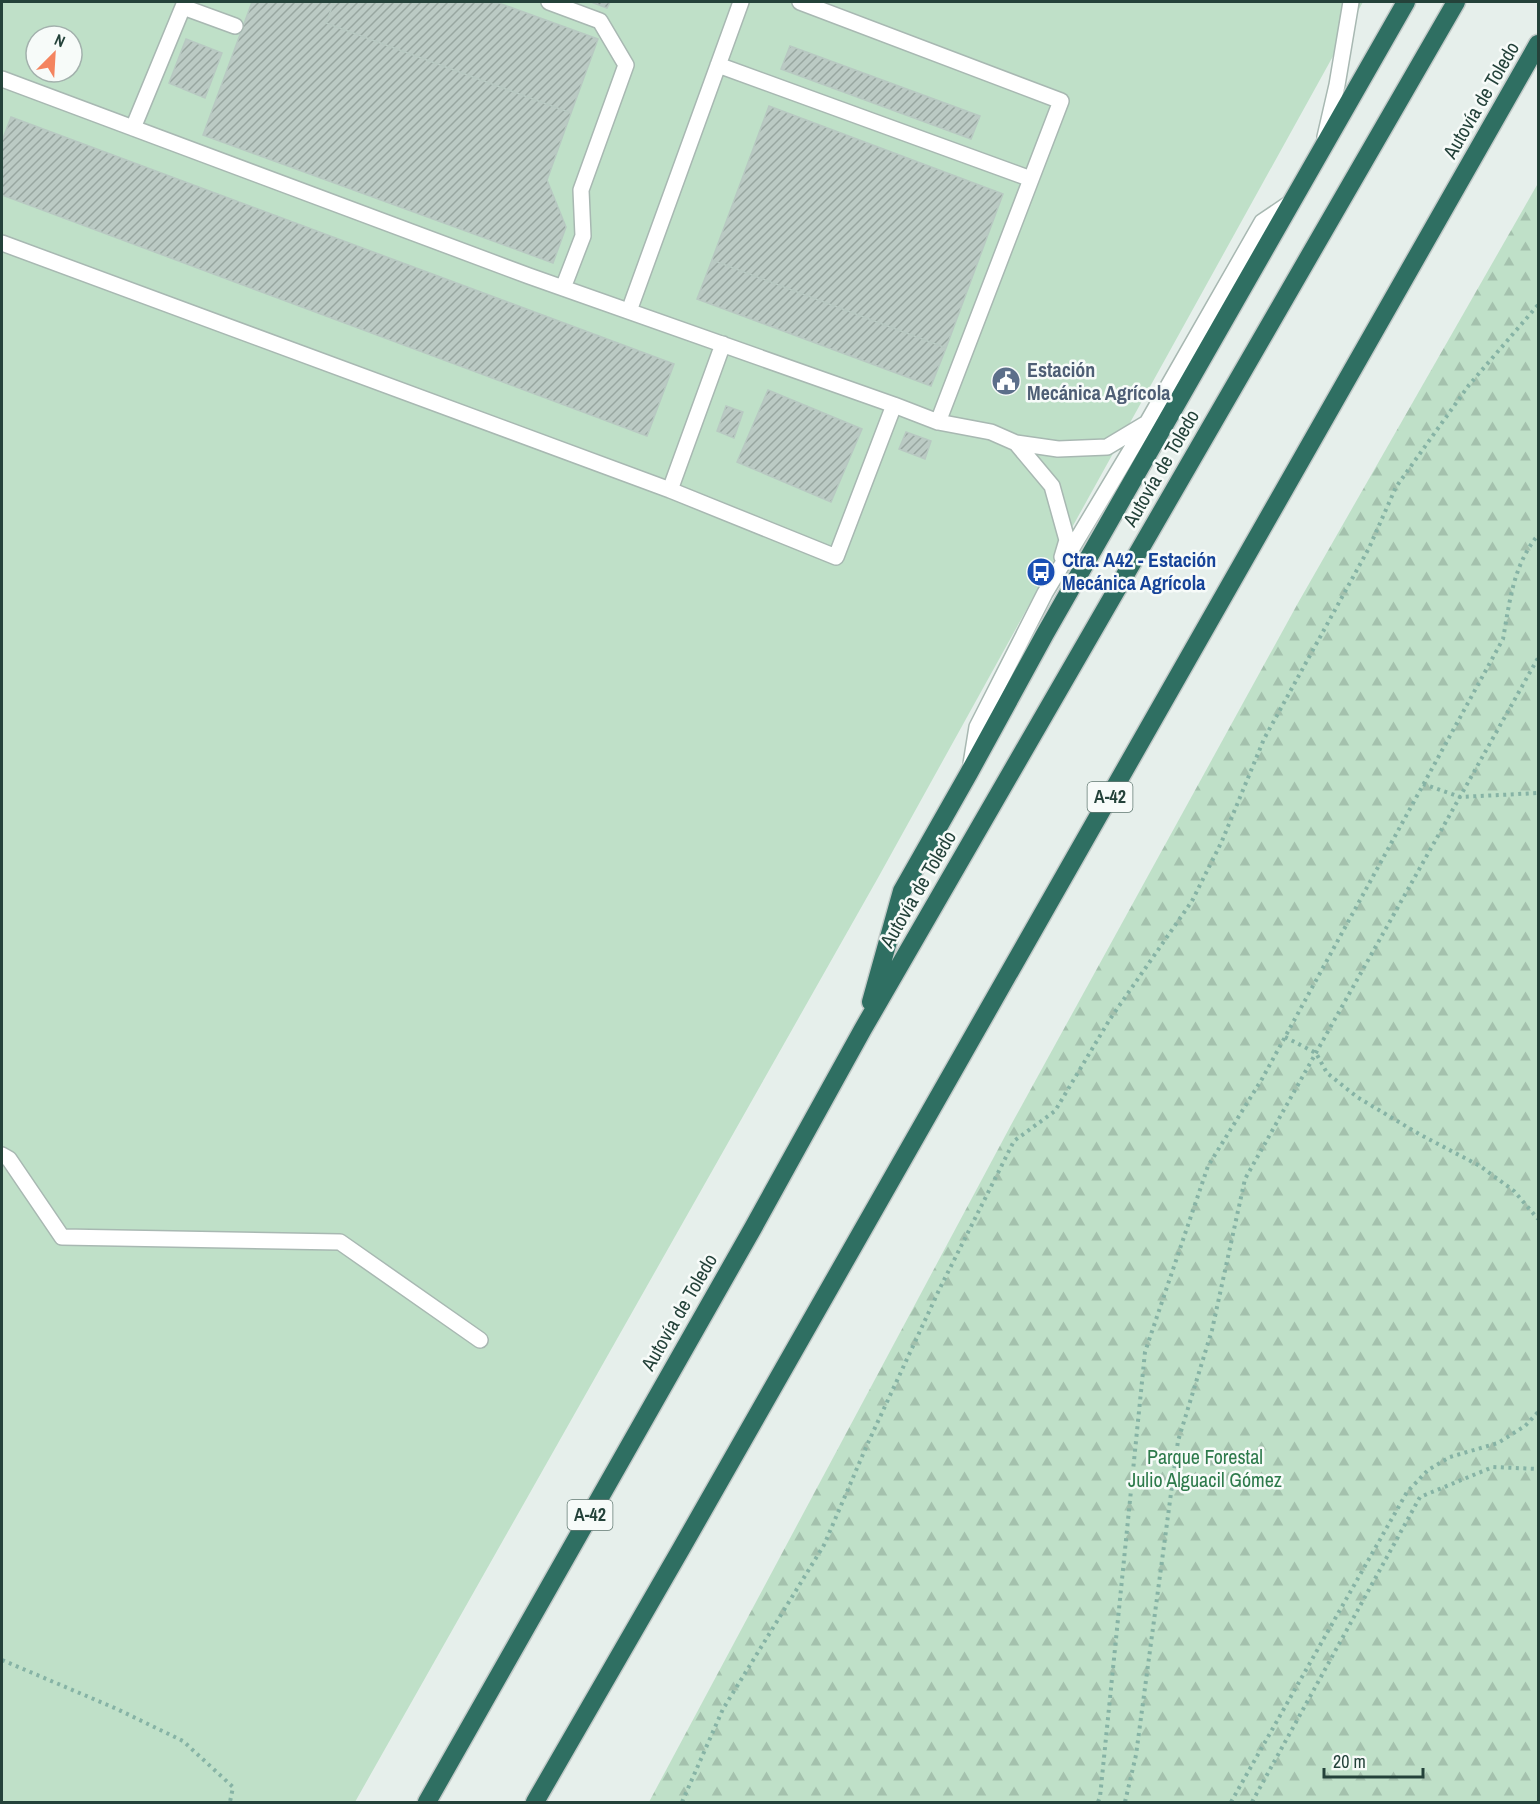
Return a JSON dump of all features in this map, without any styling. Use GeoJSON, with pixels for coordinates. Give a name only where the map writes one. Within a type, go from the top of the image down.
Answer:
{"type":"FeatureCollection","features":[{"type":"Feature","properties":{"kind":"highway"},"geometry":{"type":"LineString","coordinates":[[863,1029],[902,891],[1045,634],[1407,2]]}},
{"type":"Feature","properties":{"kind":"highway","name":"Autovía de Toledo"},"geometry":{"type":"LineString","coordinates":[[427,1803],[863,1029],[1456,2]]}},
{"type":"Feature","properties":{"kind":"highway","name":"Autovía de Toledo"},"geometry":{"type":"LineString","coordinates":[[535,1803],[1539,44]]}},
{"type":"Feature","properties":{"kind":"lane"},"geometry":{"type":"LineString","coordinates":[[549,2],[600,21],[626,65],[581,190],[583,236],[563,288]]}},
{"type":"Feature","properties":{"kind":"lane"},"geometry":{"type":"LineString","coordinates":[[629,311],[741,2]]}},
{"type":"Feature","properties":{"kind":"lane"},"geometry":{"type":"LineString","coordinates":[[800,2],[1062,101],[938,422]]}},
{"type":"Feature","properties":{"kind":"lane"},"geometry":{"type":"LineString","coordinates":[[1324,145],[1351,2]]}},
{"type":"Feature","properties":{"kind":"lane"},"geometry":{"type":"LineString","coordinates":[[133,128],[184,4],[234,26]]}},
{"type":"Feature","properties":{"kind":"lane"},"geometry":{"type":"LineString","coordinates":[[718,65],[1032,179]]}},
{"type":"Feature","properties":{"kind":"lane"},"geometry":{"type":"LineString","coordinates":[[2,79],[563,288],[938,422],[991,432],[1016,443],[1058,449],[1107,447],[1147,423]]}},
{"type":"Feature","properties":{"kind":"lane"},"geometry":{"type":"LineString","coordinates":[[969,773],[977,727],[1045,593],[1147,423],[1262,222],[1290,203]]}},
{"type":"Feature","properties":{"kind":"lane"},"geometry":{"type":"LineString","coordinates":[[2,243],[670,490],[836,557],[894,405]]}},
{"type":"Feature","properties":{"kind":"lane"},"geometry":{"type":"LineString","coordinates":[[670,490],[723,344]]}},
{"type":"Feature","properties":{"kind":"lane"},"geometry":{"type":"LineString","coordinates":[[1016,443],[1052,486],[1067,540],[1058,572]]}},
{"type":"Feature","properties":{"kind":"lane"},"geometry":{"type":"LineString","coordinates":[[2,1155],[9,1159],[62,1237],[340,1242],[480,1340]]}},
{"type":"Feature","properties":{"kind":"path"},"geometry":{"type":"LineString","coordinates":[[682,1803],[723,1709],[824,1545],[867,1445],[935,1299],[1014,1141],[1055,1111],[1110,1019],[1192,901],[1222,841],[1264,739],[1369,548],[1396,487],[1469,385],[1539,305]]}},
{"type":"Feature","properties":{"kind":"path"},"geometry":{"type":"LineString","coordinates":[[1098,1803],[1145,1352],[1208,1166],[1262,1079],[1503,639],[1515,575],[1532,543],[1539,535]]}},
{"type":"Feature","properties":{"kind":"path"},"geometry":{"type":"LineString","coordinates":[[1125,1803],[1137,1755],[1178,1441],[1212,1330],[1245,1179],[1539,658]]}},
{"type":"Feature","properties":{"kind":"path"},"geometry":{"type":"LineString","coordinates":[[1423,784],[1460,796],[1539,794]]}},
{"type":"Feature","properties":{"kind":"path"},"geometry":{"type":"LineString","coordinates":[[1285,1036],[1316,1053],[1327,1073],[1357,1097],[1419,1134],[1480,1166],[1514,1191],[1539,1219]]}},
{"type":"Feature","properties":{"kind":"path"},"geometry":{"type":"LineString","coordinates":[[1232,1803],[1407,1492],[1428,1470],[1450,1457],[1498,1443],[1525,1426],[1539,1412]]}},
{"type":"Feature","properties":{"kind":"path"},"geometry":{"type":"LineString","coordinates":[[1252,1803],[1420,1497],[1493,1467],[1539,1469]]}},
{"type":"Feature","properties":{"kind":"path"},"geometry":{"type":"LineString","coordinates":[[2,1660],[117,1709],[183,1741],[233,1787],[230,1803]]}},
{"type":"Feature","properties":{"kind":"green space"},"geometry":{"type":"Polygon","coordinates":[[[2,2],[1363,2],[879,876],[355,1802],[2,1802],[2,2]]]}},
{"type":"Feature","properties":{"kind":"green space","name":"Parque Forestal Julio Alguacil Gómez"},"geometry":{"type":"Polygon","coordinates":[[[1537,185],[1538,1802],[649,1802],[1011,1125],[1298,603],[1537,185]]]}},
{"type":"Feature","properties":{"kind":"building"},"geometry":{"type":"Polygon","coordinates":[[[252,2],[334,2],[326,23],[571,113],[547,180],[566,227],[553,263],[203,135],[252,2]]]}},
{"type":"Feature","properties":{"kind":"building"},"geometry":{"type":"Polygon","coordinates":[[[334,2],[496,2],[598,39],[571,113],[326,23],[334,2]]]}},
{"type":"Feature","properties":{"kind":"building"},"geometry":{"type":"Polygon","coordinates":[[[591,2],[610,2],[607,8],[591,2]]]}},
{"type":"Feature","properties":{"kind":"building"},"geometry":{"type":"Polygon","coordinates":[[[186,39],[222,53],[205,98],[169,83],[186,39]]]}},
{"type":"Feature","properties":{"kind":"building"},"geometry":{"type":"Polygon","coordinates":[[[790,46],[980,116],[971,139],[781,69],[790,46]]]}},
{"type":"Feature","properties":{"kind":"building"},"geometry":{"type":"Polygon","coordinates":[[[769,106],[1003,194],[946,348],[712,260],[769,106]]]}},
{"type":"Feature","properties":{"kind":"building"},"geometry":{"type":"Polygon","coordinates":[[[11,117],[674,364],[647,436],[2,195],[2,141],[11,117]]]}},
{"type":"Feature","properties":{"kind":"building"},"geometry":{"type":"Polygon","coordinates":[[[712,260],[946,348],[931,386],[697,299],[712,260]]]}},
{"type":"Feature","properties":{"kind":"building"},"geometry":{"type":"Polygon","coordinates":[[[768,390],[862,429],[831,502],[737,462],[768,390]]]}},
{"type":"Feature","properties":{"kind":"building"},"geometry":{"type":"Polygon","coordinates":[[[726,406],[743,412],[734,438],[717,431],[726,406]]]}},
{"type":"Feature","properties":{"kind":"building"},"geometry":{"type":"Polygon","coordinates":[[[906,432],[931,441],[925,459],[899,449],[906,432]]]}},
{"type":"Feature","properties":{"kind":"place","name":"Estación Mecánica Agrícola"},"geometry":{"type":"Point","coordinates":[1006,381]}},
{"type":"Feature","properties":{"kind":"place","name":"Ctra. A42 - Estación Mecánica Agrícola"},"geometry":{"type":"Point","coordinates":[1041,572]}}]}
